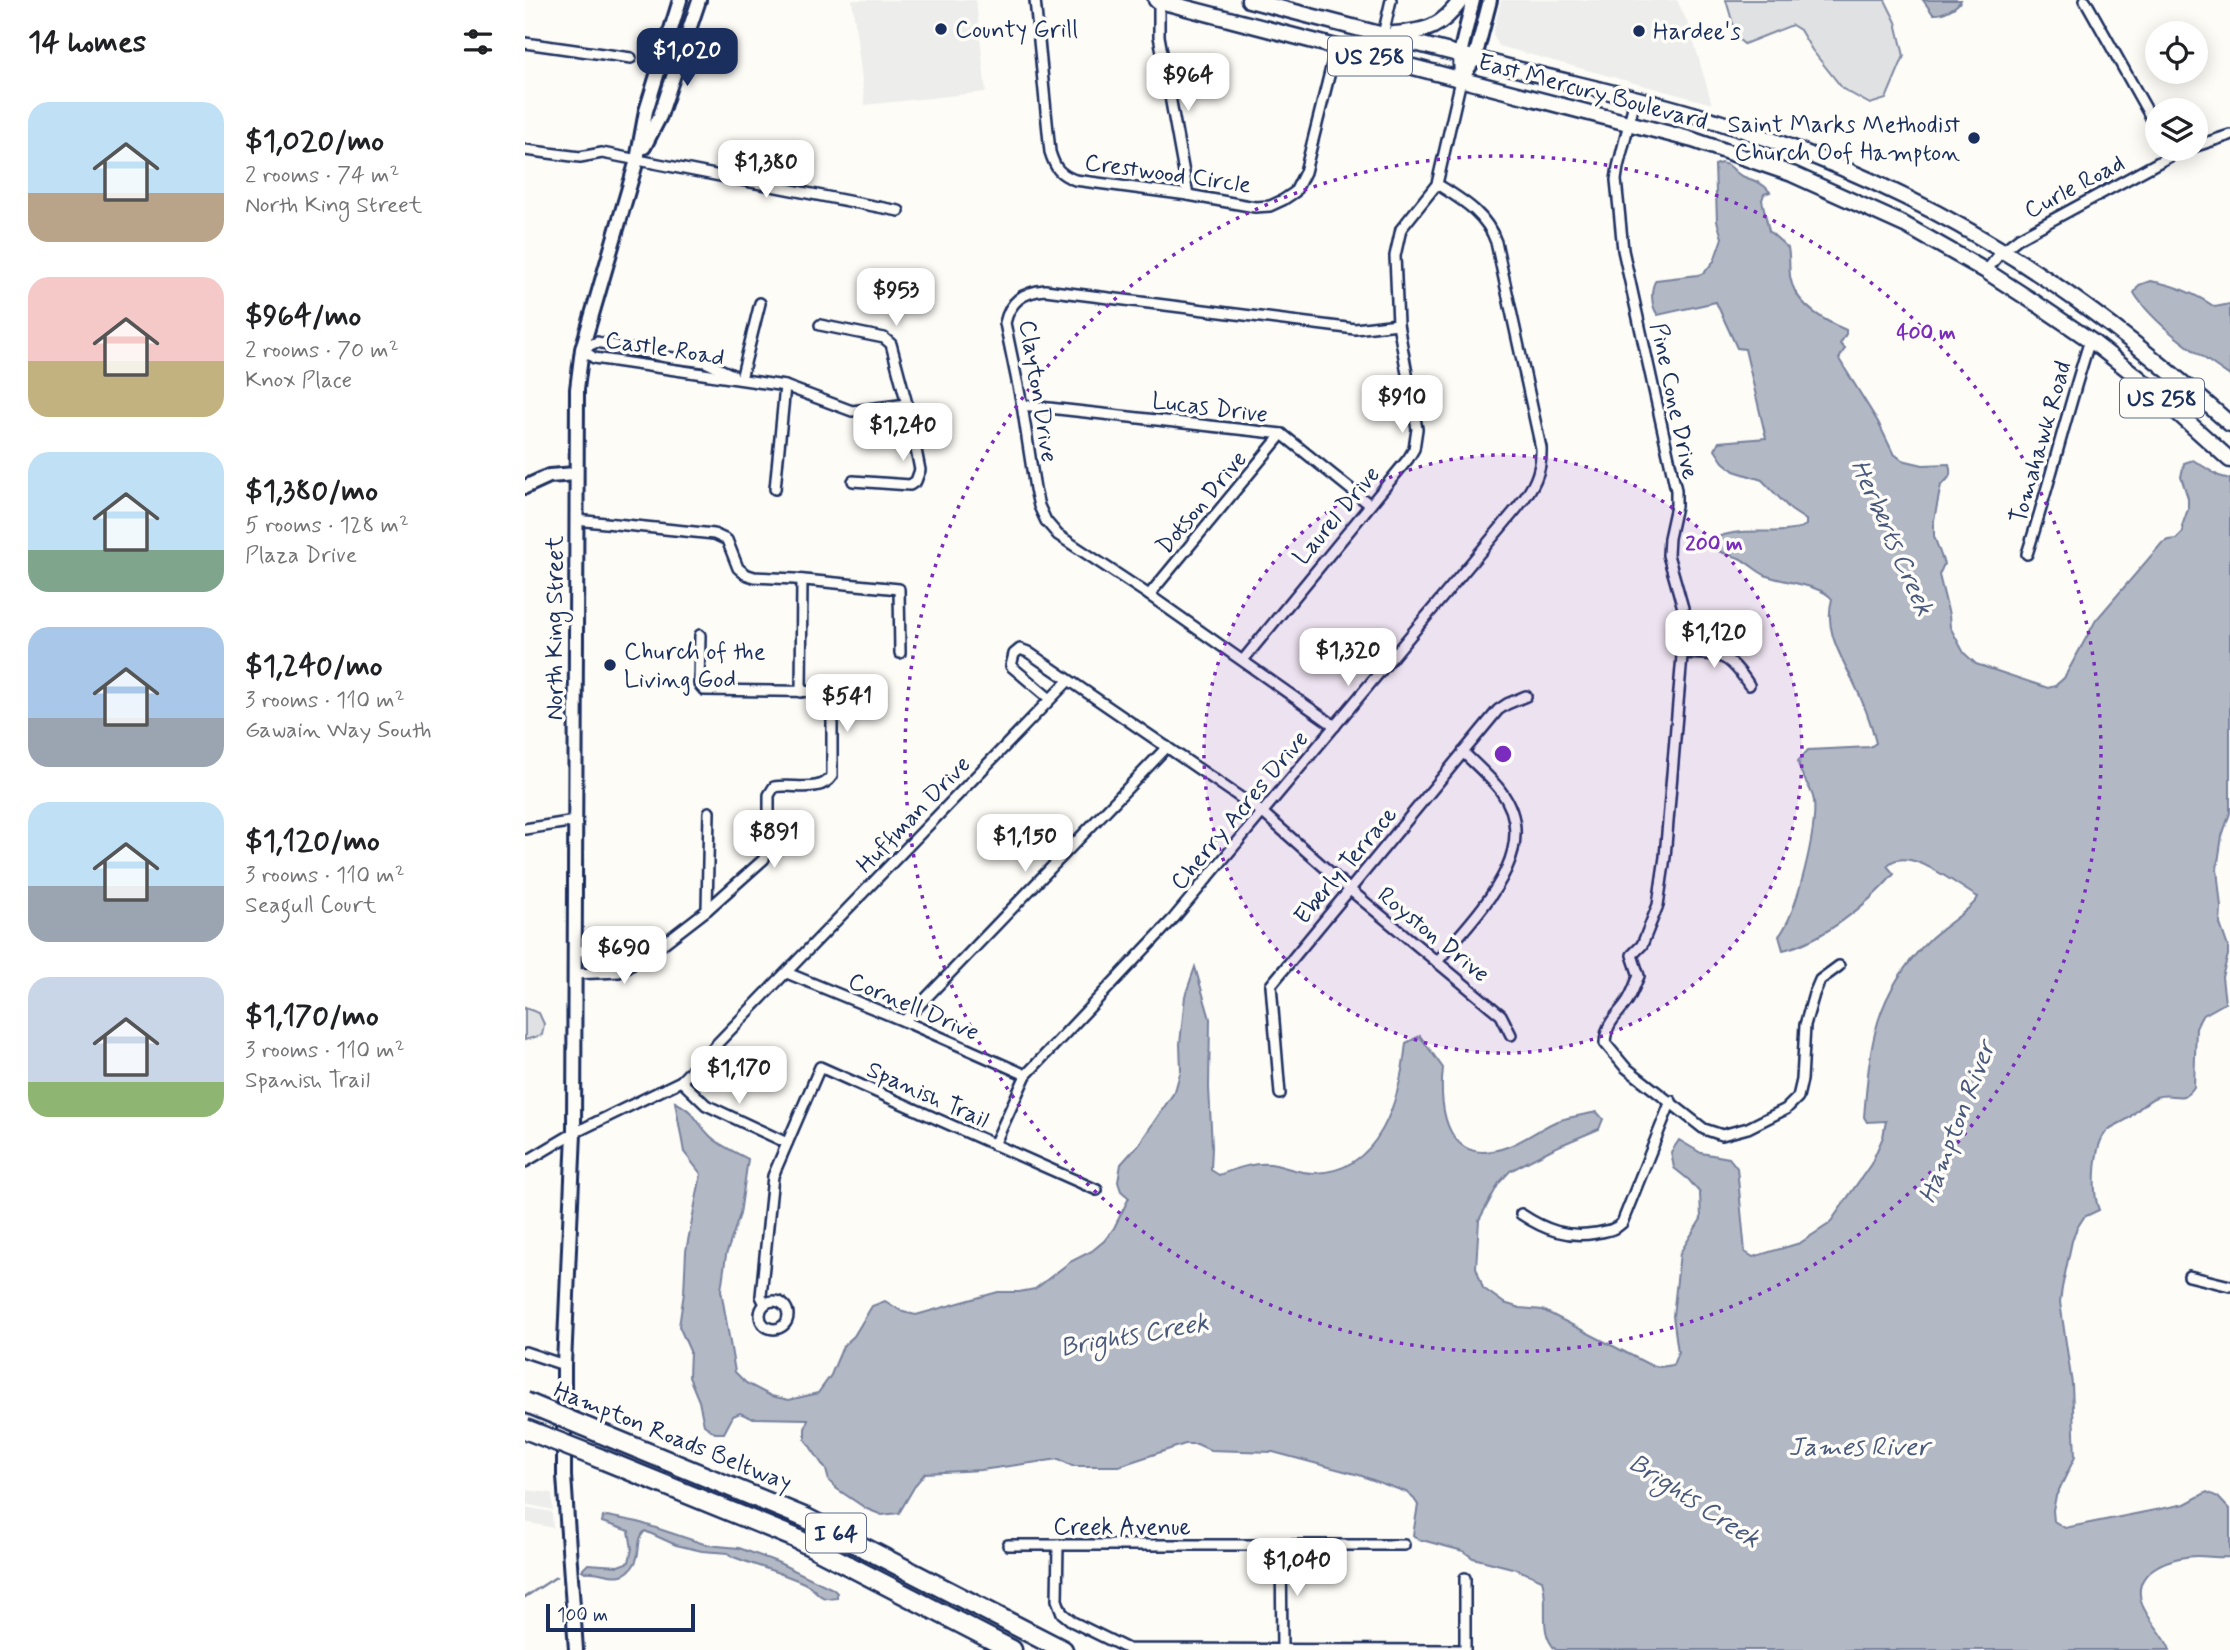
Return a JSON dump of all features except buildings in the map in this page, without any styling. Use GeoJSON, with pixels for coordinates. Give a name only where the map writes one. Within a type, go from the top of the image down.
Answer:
{"type":"FeatureCollection","features":[{"type":"Feature","properties":{"kind":"highway","name":"Hampton Roads Beltway"},"geometry":{"type":"LineString","coordinates":[[525,1402],[806,1518],[1063,1650]]}},
{"type":"Feature","properties":{"kind":"highway","name":"Hampton Roads Beltway"},"geometry":{"type":"LineString","coordinates":[[525,1429],[793,1537],[1011,1650]]}},
{"type":"Feature","properties":{"kind":"main road","name":"North King Street"},"geometry":{"type":"LineString","coordinates":[[576,1650],[564,1476],[564,1365],[574,1133],[577,389],[582,349],[637,160],[646,111],[680,0]]}},
{"type":"Feature","properties":{"kind":"main road","name":"North King Street"},"geometry":{"type":"LineString","coordinates":[[637,160],[660,116],[699,0]]}},
{"type":"Feature","properties":{"kind":"main road","name":"East Mercury Boulevard"},"geometry":{"type":"LineString","coordinates":[[1158,0],[1693,140],[1792,174],[1905,225],[1986,271],[2090,340],[2140,379],[2230,460]]}},
{"type":"Feature","properties":{"kind":"main road"},"geometry":{"type":"LineString","coordinates":[[1383,35],[1430,29],[1441,22],[1461,0]]}},
{"type":"Feature","properties":{"kind":"main road"},"geometry":{"type":"LineString","coordinates":[[1461,80],[1460,54],[1473,0]]}},
{"type":"Feature","properties":{"kind":"main road"},"geometry":{"type":"LineString","coordinates":[[1461,80],[1475,58],[1490,0]]}},
{"type":"Feature","properties":{"kind":"main road","name":"East Mercury Boulevard"},"geometry":{"type":"LineString","coordinates":[[1258,1],[1701,116],[1812,156],[1906,197],[2002,250],[2106,320],[2230,424]]}},
{"type":"Feature","properties":{"kind":"main road"},"geometry":{"type":"LineString","coordinates":[[525,487],[549,476],[576,474]]}},
{"type":"Feature","properties":{"kind":"street","name":"Crestwood Circle"},"geometry":{"type":"LineString","coordinates":[[1035,0],[1050,152],[1055,168],[1063,176],[1075,180],[1255,207],[1271,206],[1283,200],[1295,191],[1305,172],[1336,48]]}},
{"type":"Feature","properties":{"kind":"street"},"geometry":{"type":"LineString","coordinates":[[1158,0],[1159,36],[1188,195]]}},
{"type":"Feature","properties":{"kind":"street"},"geometry":{"type":"LineString","coordinates":[[1383,35],[1391,0]]}},
{"type":"Feature","properties":{"kind":"street"},"geometry":{"type":"LineString","coordinates":[[2085,0],[2145,107]]}},
{"type":"Feature","properties":{"kind":"street"},"geometry":{"type":"LineString","coordinates":[[525,43],[631,58]]}},
{"type":"Feature","properties":{"kind":"street"},"geometry":{"type":"LineString","coordinates":[[1437,184],[1461,80]]}},
{"type":"Feature","properties":{"kind":"street","name":"Pine Cone Drive"},"geometry":{"type":"LineString","coordinates":[[1635,99],[1618,167],[1619,209],[1623,250],[1676,490],[1668,555],[1683,608],[1682,653],[1665,857],[1658,905],[1641,945],[1632,955],[1639,976],[1627,1002],[1612,1018],[1606,1031],[1605,1043],[1625,1067],[1671,1101]]}},
{"type":"Feature","properties":{"kind":"street"},"geometry":{"type":"LineString","coordinates":[[2208,142],[2230,135]]}},
{"type":"Feature","properties":{"kind":"street"},"geometry":{"type":"LineString","coordinates":[[525,150],[580,157],[602,153],[899,211]]}},
{"type":"Feature","properties":{"kind":"street","name":"Curle Road"},"geometry":{"type":"LineString","coordinates":[[1986,271],[2002,250],[2019,238],[2154,161]]}},
{"type":"Feature","properties":{"kind":"street","name":"Laurel Drive"},"geometry":{"type":"LineString","coordinates":[[1243,660],[1408,459],[1416,439],[1416,418],[1398,324],[1395,257],[1397,241],[1408,219],[1437,184]]}},
{"type":"Feature","properties":{"kind":"street","name":"Cherry Acres Drive"},"geometry":{"type":"LineString","coordinates":[[994,1145],[1026,1075],[1174,918],[1518,508],[1536,483],[1540,471],[1541,448],[1492,230],[1474,209],[1437,184]]}},
{"type":"Feature","properties":{"kind":"street","name":"Clayton Drive"},"geometry":{"type":"LineString","coordinates":[[1335,726],[1149,595],[1058,535],[1046,521],[1035,489],[1022,405],[1005,323],[1008,310],[1017,299],[1030,291],[1045,290],[1355,329],[1398,324]]}},
{"type":"Feature","properties":{"kind":"street"},"geometry":{"type":"LineString","coordinates":[[741,379],[760,303]]}},
{"type":"Feature","properties":{"kind":"street"},"geometry":{"type":"LineString","coordinates":[[820,325],[884,338],[891,344],[907,404],[920,470],[916,481],[910,485],[853,481]]}},
{"type":"Feature","properties":{"kind":"street","name":"Tomahawk Road"},"geometry":{"type":"LineString","coordinates":[[2027,554],[2090,340]]}},
{"type":"Feature","properties":{"kind":"street","name":"Castle Road"},"geometry":{"type":"LineString","coordinates":[[741,379],[705,362],[666,357],[597,342],[582,349],[594,358],[785,386],[852,411],[907,404]]}},
{"type":"Feature","properties":{"kind":"street"},"geometry":{"type":"LineString","coordinates":[[775,489],[785,386]]}},
{"type":"Feature","properties":{"kind":"street","name":"Lucas Drive"},"geometry":{"type":"LineString","coordinates":[[1022,405],[1282,434],[1369,504]]}},
{"type":"Feature","properties":{"kind":"street","name":"Dotson Drive"},"geometry":{"type":"LineString","coordinates":[[1149,595],[1282,434]]}},
{"type":"Feature","properties":{"kind":"street"},"geometry":{"type":"LineString","coordinates":[[576,520],[714,534],[727,540],[738,568],[754,577],[899,589],[900,653]]}},
{"type":"Feature","properties":{"kind":"street"},"geometry":{"type":"LineString","coordinates":[[801,692],[802,580]]}},
{"type":"Feature","properties":{"kind":"street"},"geometry":{"type":"LineString","coordinates":[[700,635],[699,684],[704,690],[851,692]]}},
{"type":"Feature","properties":{"kind":"street"},"geometry":{"type":"LineString","coordinates":[[1050,699],[1011,666],[1014,654],[1020,649],[1263,813]]}},
{"type":"Feature","properties":{"kind":"street"},"geometry":{"type":"LineString","coordinates":[[1682,653],[1714,654],[1728,659],[1737,666],[1749,685]]}},
{"type":"Feature","properties":{"kind":"street","name":"Huffman Drive"},"geometry":{"type":"LineString","coordinates":[[525,1161],[574,1133],[681,1081],[1068,681]]}},
{"type":"Feature","properties":{"kind":"street"},"geometry":{"type":"LineString","coordinates":[[574,974],[619,972],[659,947],[707,910],[764,859],[769,834],[769,795],[774,788],[783,785],[819,786],[829,781],[832,776],[832,692]]}},
{"type":"Feature","properties":{"kind":"street","name":"Eberly Terrace"},"geometry":{"type":"LineString","coordinates":[[1280,1094],[1271,985],[1498,710],[1526,696]]}},
{"type":"Feature","properties":{"kind":"street"},"geometry":{"type":"LineString","coordinates":[[904,1021],[1167,747]]}},
{"type":"Feature","properties":{"kind":"street"},"geometry":{"type":"LineString","coordinates":[[1437,961],[1500,884],[1510,862],[1515,839],[1515,822],[1501,791],[1463,752]]}},
{"type":"Feature","properties":{"kind":"street"},"geometry":{"type":"LineString","coordinates":[[707,910],[709,813]]}},
{"type":"Feature","properties":{"kind":"street","name":"Royston Drive"},"geometry":{"type":"LineString","coordinates":[[1263,813],[1349,889],[1501,1015],[1511,1035]]}},
{"type":"Feature","properties":{"kind":"street"},"geometry":{"type":"LineString","coordinates":[[525,829],[575,821]]}},
{"type":"Feature","properties":{"kind":"street"},"geometry":{"type":"LineString","coordinates":[[574,951],[659,947]]}},
{"type":"Feature","properties":{"kind":"street"},"geometry":{"type":"LineString","coordinates":[[1521,1214],[1542,1228],[1563,1234],[1580,1236],[1617,1228],[1622,1223],[1671,1101],[1704,1129],[1722,1135],[1748,1128],[1786,1109],[1798,1097],[1802,1080],[1805,1025],[1814,994],[1820,981],[1839,966]]}},
{"type":"Feature","properties":{"kind":"street","name":"Cornell Drive"},"geometry":{"type":"LineString","coordinates":[[787,973],[1026,1075]]}},
{"type":"Feature","properties":{"kind":"street","name":"Spanish Trail"},"geometry":{"type":"LineString","coordinates":[[765,1304],[761,1296],[773,1177],[820,1067],[1097,1189]]}},
{"type":"Feature","properties":{"kind":"street"},"geometry":{"type":"LineString","coordinates":[[681,1081],[706,1105],[787,1143]]}},
{"type":"Feature","properties":{"kind":"street"},"geometry":{"type":"LineString","coordinates":[[2189,1276],[2230,1286]]}},
{"type":"Feature","properties":{"kind":"street"},"geometry":{"type":"LineString","coordinates":[[525,1352],[564,1365]]}},
{"type":"Feature","properties":{"kind":"street","name":"Creek Avenue"},"geometry":{"type":"LineString","coordinates":[[1008,1545],[1404,1545]]}},
{"type":"Feature","properties":{"kind":"street"},"geometry":{"type":"LineString","coordinates":[[1058,1545],[1057,1600],[1062,1613],[1073,1622],[1128,1649],[1465,1650],[1465,1578]]}},
{"type":"Feature","properties":{"kind":"street"},"geometry":{"type":"LineString","coordinates":[[1281,1545],[1282,1650]]}},
{"type":"Feature","properties":{"kind":"shaded area"},"geometry":{"type":"Polygon","coordinates":[[[852,0],[976,0],[986,92],[865,105],[852,0]]]}},
{"type":"Feature","properties":{"kind":"shaded area"},"geometry":{"type":"Polygon","coordinates":[[[1501,0],[1677,0],[1690,28],[1712,104],[1499,46],[1493,34],[1501,0]]]}},
{"type":"Feature","properties":{"kind":"shaded area"},"geometry":{"type":"Polygon","coordinates":[[[1726,0],[1885,0],[1896,22],[1904,56],[1886,99],[1870,104],[1843,89],[1800,30],[1792,25],[1744,44],[1737,38],[1726,0]]]}},
{"type":"Feature","properties":{"kind":"shaded area"},"geometry":{"type":"Polygon","coordinates":[[[525,1008],[539,1013],[544,1024],[542,1035],[525,1040],[525,1008]]]}},
{"type":"Feature","properties":{"kind":"shaded area"},"geometry":{"type":"Polygon","coordinates":[[[525,1490],[552,1493],[553,1510],[525,1504],[525,1490]]]}},
{"type":"Feature","properties":{"kind":"shaded area"},"geometry":{"type":"Polygon","coordinates":[[[525,1507],[552,1512],[553,1528],[525,1522],[525,1507]]]}},
{"type":"Feature","properties":{"kind":"water"},"geometry":{"type":"Polygon","coordinates":[[[1923,0],[1961,0],[1945,12],[1933,14],[1923,0]]]}},
{"type":"Feature","properties":{"kind":"water","name":"James River"},"geometry":{"type":"Polygon","coordinates":[[[1721,163],[1760,183],[1770,192],[1764,194],[1762,200],[1769,231],[1788,248],[1790,276],[1797,295],[1811,310],[1846,330],[1840,344],[1845,348],[1839,359],[1878,422],[1893,453],[1902,460],[1923,465],[1949,464],[1950,474],[1941,485],[1934,520],[1934,536],[1944,564],[1939,575],[1950,627],[1964,653],[1976,664],[2048,688],[2055,686],[2064,678],[2096,620],[2162,543],[2176,539],[2183,532],[2182,526],[2188,509],[2188,498],[2181,477],[2184,463],[2193,460],[2219,476],[2230,479],[2230,813],[2222,836],[2217,869],[2220,924],[2228,947],[2222,977],[2225,1003],[2202,1016],[2196,1027],[2194,1087],[2190,1092],[2181,1096],[2152,1099],[2109,1129],[2102,1138],[2095,1169],[2095,1192],[2099,1210],[2084,1217],[2077,1228],[2060,1302],[2072,1384],[2075,1457],[2056,1496],[2054,1521],[2065,1528],[2185,1504],[2207,1492],[2218,1497],[2230,1510],[2230,1557],[2197,1556],[2165,1562],[2156,1567],[2142,1582],[2142,1604],[2170,1650],[1556,1650],[1550,1643],[1545,1626],[1542,1580],[1516,1569],[1473,1558],[1463,1551],[1418,1539],[1413,1535],[1418,1505],[1406,1492],[1359,1475],[1273,1452],[1210,1450],[1197,1444],[1185,1444],[1119,1466],[1072,1466],[1059,1459],[981,1470],[925,1473],[899,1513],[882,1515],[867,1509],[829,1481],[826,1470],[805,1439],[808,1419],[751,1418],[740,1413],[733,1416],[724,1433],[715,1433],[704,1425],[699,1401],[689,1377],[690,1351],[679,1326],[686,1251],[701,1174],[684,1152],[675,1102],[692,1114],[714,1140],[748,1159],[740,1214],[726,1255],[721,1290],[735,1372],[746,1383],[771,1396],[789,1400],[818,1393],[831,1375],[843,1346],[854,1336],[872,1306],[885,1301],[903,1312],[916,1315],[998,1292],[1035,1289],[1070,1262],[1092,1251],[1104,1241],[1114,1228],[1129,1198],[1121,1191],[1118,1182],[1121,1164],[1139,1144],[1175,1091],[1181,1070],[1180,1044],[1185,996],[1195,967],[1210,1019],[1211,1170],[1219,1175],[1262,1164],[1313,1173],[1336,1170],[1355,1160],[1371,1146],[1383,1129],[1399,1087],[1406,1043],[1420,1036],[1443,1068],[1445,1118],[1451,1132],[1460,1143],[1471,1150],[1487,1152],[1507,1147],[1555,1122],[1597,1112],[1603,1119],[1599,1129],[1510,1171],[1499,1183],[1479,1220],[1476,1267],[1483,1288],[1504,1303],[1543,1310],[1648,1364],[1660,1367],[1673,1365],[1678,1352],[1673,1316],[1680,1253],[1701,1219],[1700,1193],[1674,1168],[1671,1152],[1679,1140],[1701,1153],[1729,1158],[1737,1168],[1745,1252],[1753,1257],[1800,1243],[1829,1224],[1871,1164],[1883,1137],[1886,1121],[1867,1122],[1864,1117],[1873,1043],[1886,1000],[1911,959],[1978,897],[1919,863],[1896,860],[1887,866],[1894,874],[1858,909],[1814,939],[1783,950],[1779,936],[1799,891],[1814,814],[1813,796],[1798,761],[1808,750],[1870,747],[1876,743],[1862,701],[1834,640],[1830,620],[1832,599],[1820,590],[1767,576],[1739,558],[1704,544],[1730,533],[1784,531],[1806,525],[1806,520],[1791,510],[1762,480],[1734,471],[1723,462],[1715,450],[1719,442],[1766,438],[1745,349],[1737,348],[1716,302],[1658,315],[1653,303],[1652,293],[1656,280],[1698,275],[1704,273],[1714,261],[1722,238],[1717,221],[1715,165],[1721,163]]]}},
{"type":"Feature","properties":{"kind":"water"},"geometry":{"type":"Polygon","coordinates":[[[2150,281],[2184,290],[2215,307],[2230,304],[2230,376],[2178,339],[2153,317],[2134,293],[2139,285],[2150,281]]]}},
{"type":"Feature","properties":{"kind":"water"},"geometry":{"type":"Polygon","coordinates":[[[603,1517],[638,1522],[707,1545],[739,1548],[777,1562],[833,1589],[837,1598],[825,1598],[809,1585],[728,1553],[676,1545],[645,1531],[640,1538],[635,1563],[630,1570],[618,1576],[585,1572],[582,1570],[588,1564],[618,1566],[629,1562],[632,1549],[629,1531],[602,1522],[603,1517]]]}},
{"type":"Feature","properties":{"kind":"waterway"},"geometry":{"type":"LineString","coordinates":[[525,1597],[556,1577]]}},
{"type":"Feature","properties":{"kind":"place","name":"County Grill"},"geometry":{"type":"Point","coordinates":[941,29]}},
{"type":"Feature","properties":{"kind":"place","name":"Hardee's"},"geometry":{"type":"Point","coordinates":[1639,31]}},
{"type":"Feature","properties":{"kind":"place","name":"Saint Marks Methodist Church Oof Hampton"},"geometry":{"type":"Point","coordinates":[1974,138]}},
{"type":"Feature","properties":{"kind":"place","name":"Church of the Living God"},"geometry":{"type":"Point","coordinates":[610,665]}},
{"type":"Feature","properties":{"kind":"water label","name":"Herberts Creek"},"geometry":{"type":"Point","coordinates":[1893,537]}},
{"type":"Feature","properties":{"kind":"water label","name":"Hampton River"},"geometry":{"type":"Point","coordinates":[1956,1122]}},
{"type":"Feature","properties":{"kind":"water label","name":"Brights Creek"},"geometry":{"type":"Point","coordinates":[1134,1334]}},
{"type":"Feature","properties":{"kind":"water label","name":"Brights Creek"},"geometry":{"type":"Point","coordinates":[1695,1500]}}]}
